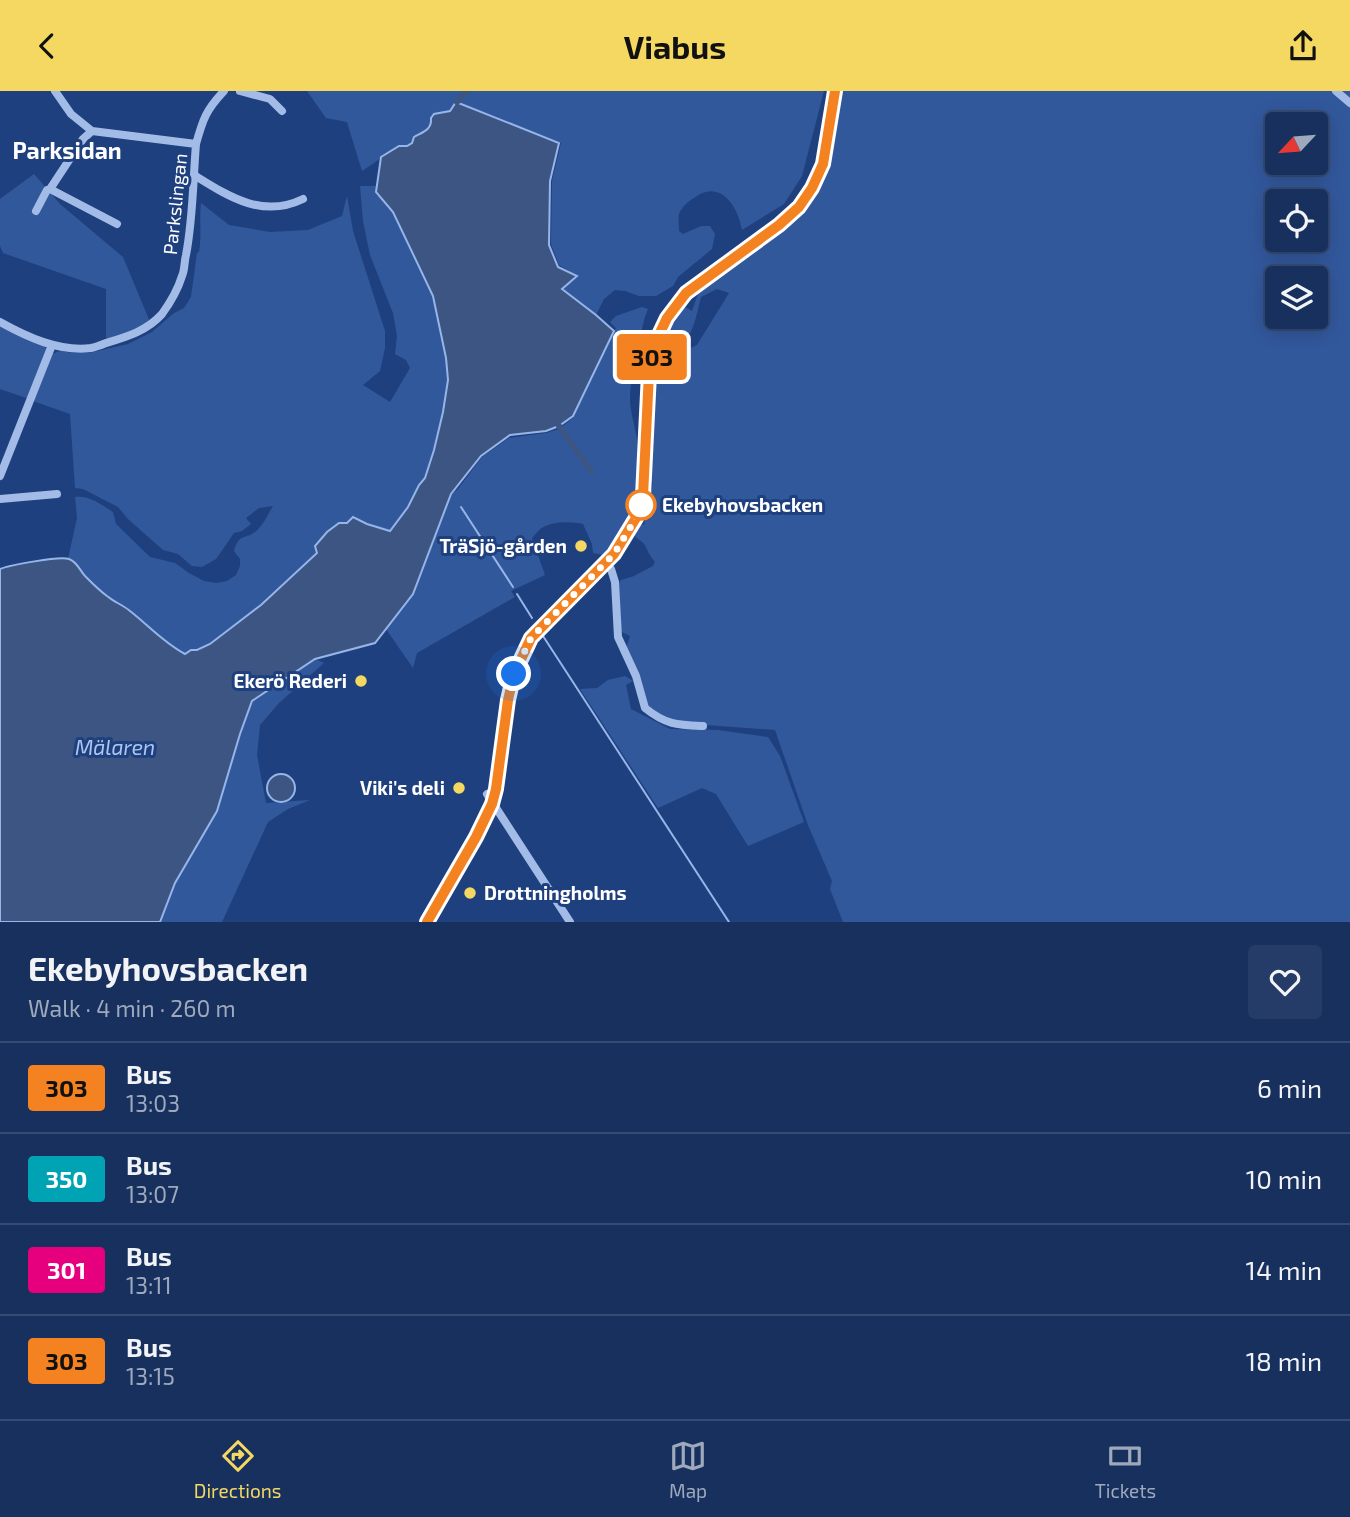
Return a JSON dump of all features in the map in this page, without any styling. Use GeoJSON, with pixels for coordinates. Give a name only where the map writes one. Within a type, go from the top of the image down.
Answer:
{"type":"FeatureCollection","features":[{"type":"Feature","properties":{"kind":"main road"},"geometry":{"type":"LineString","coordinates":[[427,922],[476,837],[499,775],[508,700],[514,674],[531,638],[614,554],[636,518],[643,496],[649,373],[659,335],[686,293],[779,225],[799,207],[823,164],[835,91]]}},
{"type":"Feature","properties":{"kind":"street"},"geometry":{"type":"LineString","coordinates":[[55,91],[71,114],[92,131],[196,144]]}},
{"type":"Feature","properties":{"kind":"street","name":"Parkslingan"},"geometry":{"type":"LineString","coordinates":[[0,322],[21,334],[52,345],[94,348],[129,337],[161,314],[170,302],[184,272],[196,144],[202,122],[224,91]]}},
{"type":"Feature","properties":{"kind":"street"},"geometry":{"type":"LineString","coordinates":[[240,91],[270,99],[282,111]]}},
{"type":"Feature","properties":{"kind":"street"},"geometry":{"type":"LineString","coordinates":[[1336,91],[1350,103]]}},
{"type":"Feature","properties":{"kind":"street"},"geometry":{"type":"LineString","coordinates":[[36,211],[47,190],[83,139],[92,131]]}},
{"type":"Feature","properties":{"kind":"street"},"geometry":{"type":"LineString","coordinates":[[194,175],[226,195],[245,203],[277,208],[303,199]]}},
{"type":"Feature","properties":{"kind":"street"},"geometry":{"type":"LineString","coordinates":[[50,189],[117,223]]}},
{"type":"Feature","properties":{"kind":"street"},"geometry":{"type":"LineString","coordinates":[[0,476],[52,345]]}},
{"type":"Feature","properties":{"kind":"street"},"geometry":{"type":"LineString","coordinates":[[0,499],[57,494]]}},
{"type":"Feature","properties":{"kind":"street"},"geometry":{"type":"LineString","coordinates":[[605,563],[611,569],[615,582],[618,636],[636,677],[645,708],[664,721],[703,726]]}},
{"type":"Feature","properties":{"kind":"street"},"geometry":{"type":"LineString","coordinates":[[490,799],[570,922]]}},
{"type":"Feature","properties":{"kind":"shaded area"},"geometry":{"type":"Polygon","coordinates":[[[307,91],[464,91],[448,113],[414,137],[412,143],[399,146],[362,171],[347,122],[326,118],[307,91]]]}},
{"type":"Feature","properties":{"kind":"shaded area"},"geometry":{"type":"Polygon","coordinates":[[[470,91],[824,91],[802,176],[784,204],[742,230],[732,204],[720,193],[712,191],[692,199],[679,214],[679,231],[683,234],[701,226],[710,226],[715,234],[712,249],[678,277],[673,286],[656,296],[639,296],[615,290],[604,299],[596,315],[562,288],[578,276],[559,265],[551,244],[552,181],[561,143],[459,103],[470,91]]]}},
{"type":"Feature","properties":{"kind":"shaded area"},"geometry":{"type":"Polygon","coordinates":[[[839,91],[1350,91],[1350,922],[843,922],[830,889],[832,881],[808,825],[775,730],[679,723],[646,707],[626,649],[630,636],[620,631],[618,584],[621,580],[653,566],[655,562],[645,545],[634,535],[639,523],[644,525],[653,482],[650,484],[648,476],[653,378],[657,365],[697,345],[729,293],[717,289],[701,297],[693,327],[686,340],[675,350],[658,356],[660,349],[682,305],[692,311],[699,291],[724,271],[765,245],[793,220],[809,201],[839,91]]]}},
{"type":"Feature","properties":{"kind":"shaded area"},"geometry":{"type":"Polygon","coordinates":[[[34,174],[60,204],[123,257],[150,322],[107,341],[106,289],[3,253],[0,246],[0,199],[34,174]]]}},
{"type":"Feature","properties":{"kind":"shaded area"},"geometry":{"type":"Polygon","coordinates":[[[360,186],[377,186],[376,192],[393,212],[433,296],[448,380],[443,412],[425,478],[390,531],[353,517],[347,523],[338,523],[316,546],[317,553],[261,605],[210,644],[185,654],[107,596],[68,559],[77,518],[75,497],[90,499],[113,512],[116,524],[150,557],[175,563],[204,581],[217,583],[236,575],[240,559],[234,551],[238,542],[258,529],[273,506],[259,508],[246,518],[251,524],[234,533],[216,559],[202,567],[192,566],[178,554],[163,550],[118,507],[83,489],[75,488],[70,414],[33,401],[52,354],[60,351],[89,353],[128,344],[152,332],[184,308],[191,297],[199,252],[201,203],[229,225],[270,232],[308,230],[342,216],[347,196],[353,231],[385,331],[385,348],[380,371],[363,385],[390,402],[410,368],[406,360],[395,354],[397,336],[393,313],[370,255],[360,186]]]}},
{"type":"Feature","properties":{"kind":"shaded area"},"geometry":{"type":"Polygon","coordinates":[[[642,307],[648,309],[630,398],[637,440],[636,487],[622,531],[603,555],[593,553],[583,524],[561,522],[540,529],[532,538],[545,575],[511,591],[515,597],[417,653],[413,668],[386,629],[413,594],[450,495],[458,489],[482,457],[509,438],[559,429],[573,418],[616,328],[610,322],[616,316],[642,307]]]}},
{"type":"Feature","properties":{"kind":"shaded area"},"geometry":{"type":"Polygon","coordinates":[[[0,324],[41,342],[47,349],[29,399],[0,389],[0,324]]]}},
{"type":"Feature","properties":{"kind":"shaded area"},"geometry":{"type":"Polygon","coordinates":[[[315,659],[324,663],[279,703],[260,725],[257,755],[266,803],[310,800],[288,809],[268,822],[222,922],[160,922],[175,883],[217,811],[252,701],[315,659]]]}},
{"type":"Feature","properties":{"kind":"shaded area"},"geometry":{"type":"Polygon","coordinates":[[[625,676],[633,681],[626,685],[631,709],[670,729],[718,730],[768,737],[780,756],[804,822],[748,846],[716,794],[702,788],[658,808],[580,689],[597,688],[608,680],[625,676]]]}},
{"type":"Feature","properties":{"kind":"water","name":"Mälaren"},"geometry":{"type":"Polygon","coordinates":[[[456,102],[559,143],[550,181],[549,245],[558,267],[577,276],[562,289],[614,331],[573,416],[546,431],[510,435],[481,456],[451,494],[413,594],[375,643],[315,659],[252,701],[217,811],[175,883],[160,922],[0,922],[0,569],[24,563],[69,559],[75,562],[102,592],[185,654],[210,644],[261,605],[317,553],[315,546],[339,523],[347,523],[353,517],[390,531],[425,478],[443,412],[448,380],[433,296],[393,212],[376,192],[381,157],[399,146],[412,143],[414,137],[428,128],[434,114],[450,111],[456,102]]]}},
{"type":"Feature","properties":{"kind":"water"},"geometry":{"type":"Polygon","coordinates":[[[281,774],[291,778],[295,788],[291,798],[281,802],[271,798],[267,788],[271,778],[281,774]]]}},
{"type":"Feature","properties":{"kind":"waterway"},"geometry":{"type":"LineString","coordinates":[[457,102],[467,91]]}},
{"type":"Feature","properties":{"kind":"waterway"},"geometry":{"type":"LineString","coordinates":[[559,426],[591,471]]}},
{"type":"Feature","properties":{"kind":"waterway"},"geometry":{"type":"LineString","coordinates":[[461,507],[513,587]]}},
{"type":"Feature","properties":{"kind":"waterway"},"geometry":{"type":"LineString","coordinates":[[517,594],[532,618]]}},
{"type":"Feature","properties":{"kind":"waterway"},"geometry":{"type":"LineString","coordinates":[[543,636],[729,922]]}},
{"type":"Feature","properties":{"kind":"bus line","name":"303"},"geometry":{"type":"LineString","coordinates":[[427,922],[492,804],[514,674],[531,638],[614,554],[636,518],[643,496],[649,373],[654,350],[667,318],[686,293],[779,225],[799,207],[823,164],[835,91]]}},
{"type":"Feature","properties":{"kind":"place","name":"Ekebyhovsbacken"},"geometry":{"type":"Point","coordinates":[641,505]}},
{"type":"Feature","properties":{"kind":"place","name":"TräSjö-gården"},"geometry":{"type":"Point","coordinates":[581,546]}},
{"type":"Feature","properties":{"kind":"place","name":"Ekerö Rederi"},"geometry":{"type":"Point","coordinates":[361,681]}},
{"type":"Feature","properties":{"kind":"place","name":"Viki's deli"},"geometry":{"type":"Point","coordinates":[459,788]}},
{"type":"Feature","properties":{"kind":"place","name":"Drottningholms"},"geometry":{"type":"Point","coordinates":[470,893]}},
{"type":"Feature","properties":{"kind":"district","name":"Parksidan"},"geometry":{"type":"Point","coordinates":[67,151]}},
{"type":"Feature","properties":{"kind":"route"},"geometry":{"type":"LineString","coordinates":[[514,674],[531,638],[614,554],[636,518],[643,496],[641,505]]}}]}
